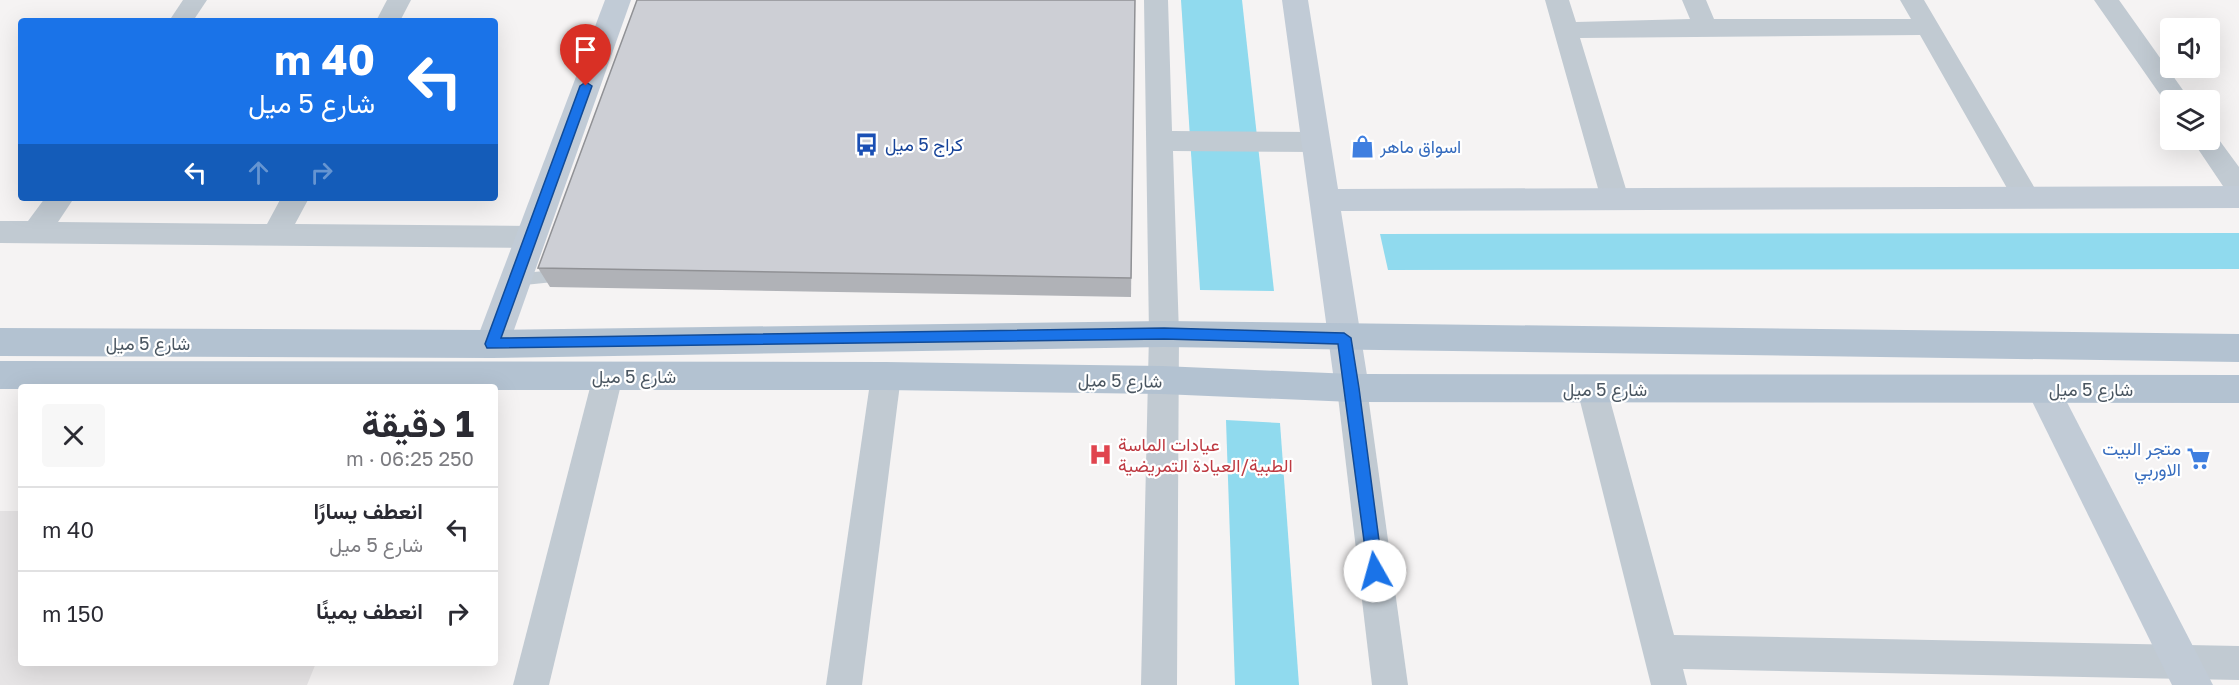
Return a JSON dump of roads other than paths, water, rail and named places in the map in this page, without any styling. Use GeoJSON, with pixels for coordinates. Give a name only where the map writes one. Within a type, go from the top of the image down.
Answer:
{"type":"FeatureCollection","features":[{"type":"Feature","properties":{"kind":"main road","name":"شارع 5 ميل"},"geometry":{"type":"LineString","coordinates":[[0,342],[492,344],[1164,334],[2239,348]]}},
{"type":"Feature","properties":{"kind":"main road","name":"شارع 5 ميل"},"geometry":{"type":"LineString","coordinates":[[0,375],[886,376],[1162,380],[1352,388],[2239,389]]}},
{"type":"Feature","properties":{"kind":"street"},"geometry":{"type":"LineString","coordinates":[[183,18],[195,0]]}},
{"type":"Feature","properties":{"kind":"street"},"geometry":{"type":"LineString","coordinates":[[390,18],[399,0]]}},
{"type":"Feature","properties":{"kind":"street"},"geometry":{"type":"LineString","coordinates":[[492,344],[618,0]]}},
{"type":"Feature","properties":{"kind":"street"},"geometry":{"type":"LineString","coordinates":[[1156,0],[1164,334],[1159,685]]}},
{"type":"Feature","properties":{"kind":"street"},"geometry":{"type":"LineString","coordinates":[[1295,0],[1352,388],[1390,685]]}},
{"type":"Feature","properties":{"kind":"street"},"geometry":{"type":"LineString","coordinates":[[1557,0],[1615,199]]}},
{"type":"Feature","properties":{"kind":"street"},"geometry":{"type":"LineString","coordinates":[[1694,0],[1705,27]]}},
{"type":"Feature","properties":{"kind":"street"},"geometry":{"type":"LineString","coordinates":[[1912,0],[2026,197]]}},
{"type":"Feature","properties":{"kind":"street"},"geometry":{"type":"LineString","coordinates":[[2106,0],[2170,90]]}},
{"type":"Feature","properties":{"kind":"street"},"geometry":{"type":"LineString","coordinates":[[1566,30],[1705,27],[1928,27]]}},
{"type":"Feature","properties":{"kind":"street"},"geometry":{"type":"LineString","coordinates":[[1159,141],[1316,142]]}},
{"type":"Feature","properties":{"kind":"street"},"geometry":{"type":"LineString","coordinates":[[2212,150],[2239,188]]}},
{"type":"Feature","properties":{"kind":"street"},"geometry":{"type":"LineString","coordinates":[[1324,200],[2239,197]]}},
{"type":"Feature","properties":{"kind":"street"},"geometry":{"type":"LineString","coordinates":[[36,232],[58,201]]}},
{"type":"Feature","properties":{"kind":"street"},"geometry":{"type":"LineString","coordinates":[[276,234],[293,201]]}},
{"type":"Feature","properties":{"kind":"street"},"geometry":{"type":"LineString","coordinates":[[0,232],[531,237]]}},
{"type":"Feature","properties":{"kind":"street"},"geometry":{"type":"LineString","coordinates":[[531,685],[608,376]]}},
{"type":"Feature","properties":{"kind":"street"},"geometry":{"type":"LineString","coordinates":[[844,685],[886,376]]}},
{"type":"Feature","properties":{"kind":"street"},"geometry":{"type":"LineString","coordinates":[[2043,388],[2187,673]]}},
{"type":"Feature","properties":{"kind":"street"},"geometry":{"type":"LineString","coordinates":[[1592,389],[1665,669],[2187,673],[2239,663]]}},
{"type":"Feature","properties":{"kind":"lane"},"geometry":{"type":"LineString","coordinates":[[515,280],[574,273]]}},
{"type":"Feature","properties":{"kind":"water"},"geometry":{"type":"Polygon","coordinates":[[[1181,0],[1242,0],[1274,291],[1200,290],[1181,0]]]}},
{"type":"Feature","properties":{"kind":"water"},"geometry":{"type":"Polygon","coordinates":[[[2239,233],[2239,269],[1388,270],[1380,234],[2239,233]]]}},
{"type":"Feature","properties":{"kind":"water"},"geometry":{"type":"Polygon","coordinates":[[[1226,420],[1280,423],[1299,685],[1235,685],[1226,420]]]}},
{"type":"Feature","properties":{"kind":"place","name":"كراج 5 ميل"},"geometry":{"type":"Point","coordinates":[867,144]}},
{"type":"Feature","properties":{"kind":"place","name":"اسواق ماهر"},"geometry":{"type":"Point","coordinates":[1362,146]}},
{"type":"Feature","properties":{"kind":"place","name":"عيادات الماسة الطبية/العيادة التمريضية"},"geometry":{"type":"Point","coordinates":[1100,454]}},
{"type":"Feature","properties":{"kind":"place","name":"متجر البيت الاوربي"},"geometry":{"type":"Point","coordinates":[2199,458]}}]}
